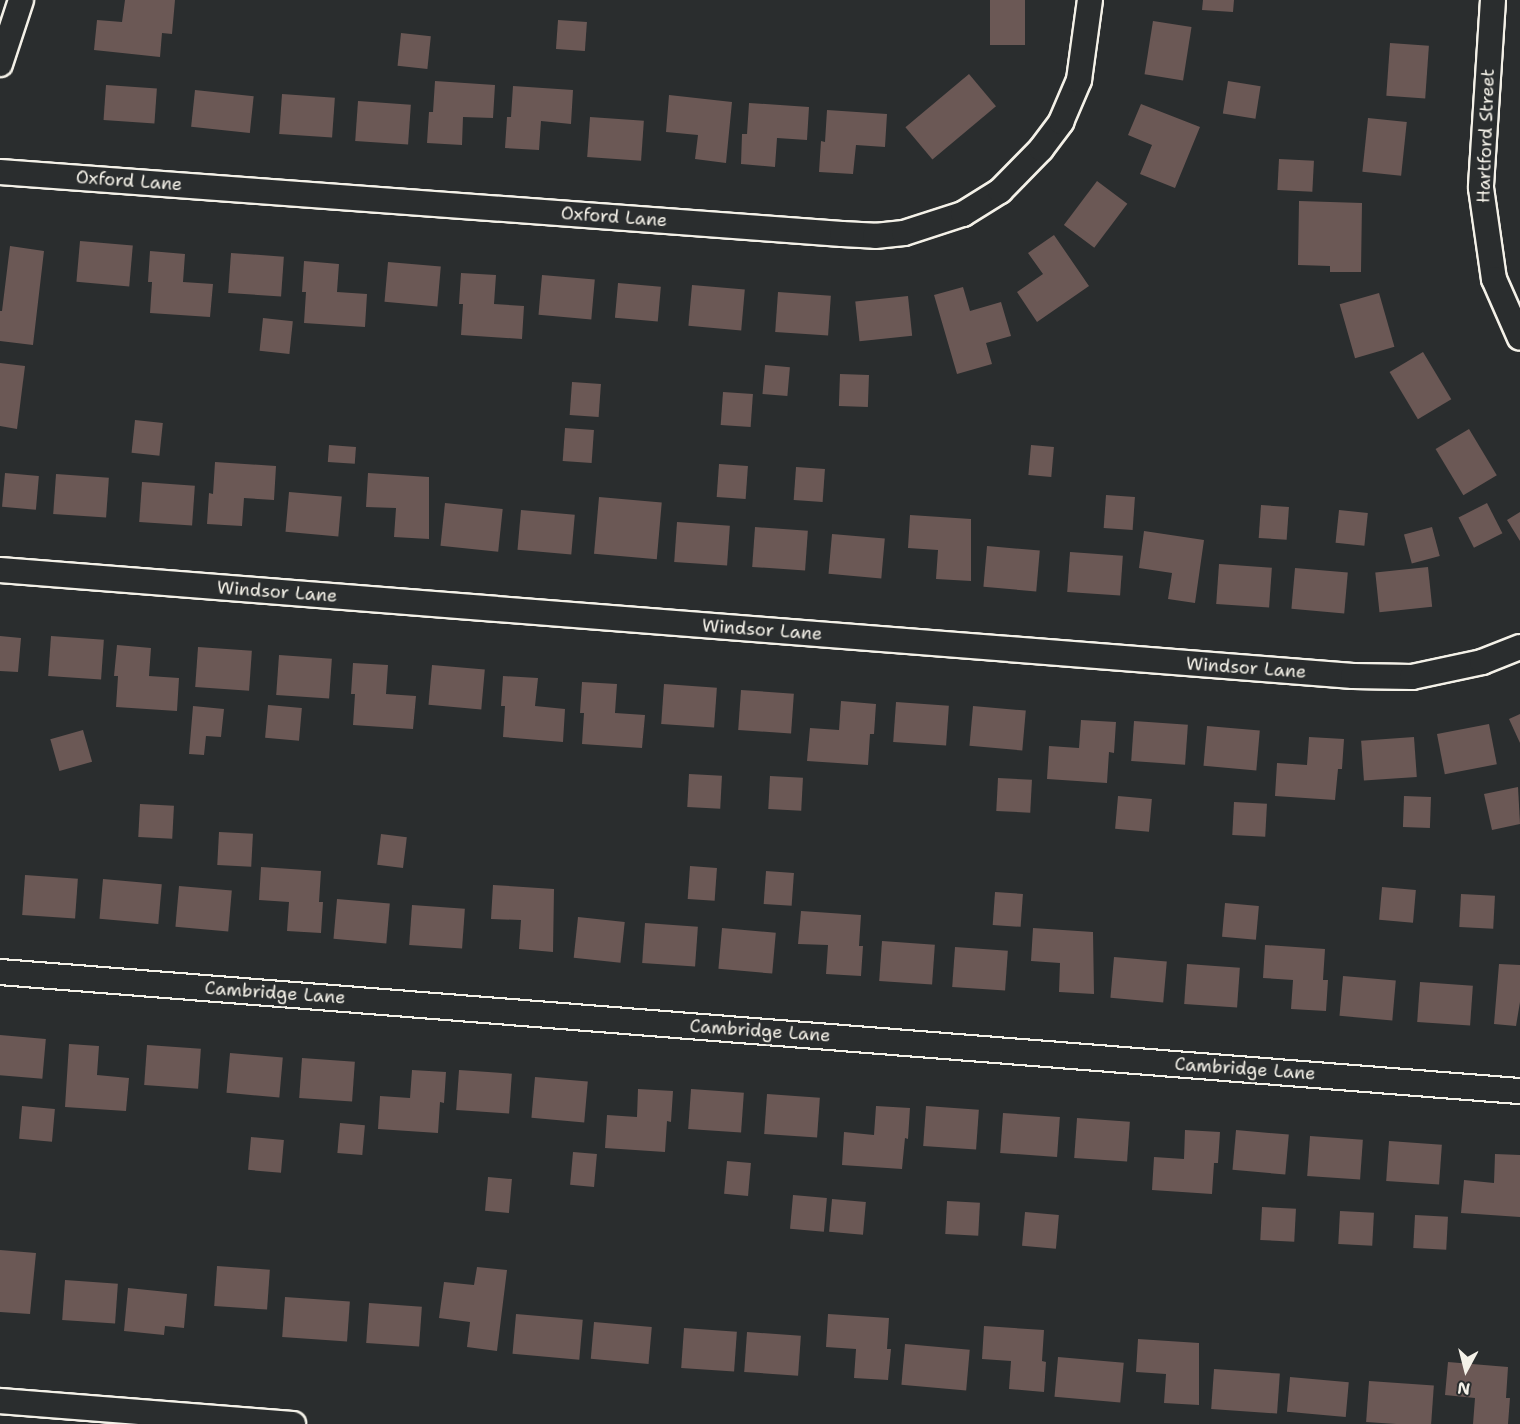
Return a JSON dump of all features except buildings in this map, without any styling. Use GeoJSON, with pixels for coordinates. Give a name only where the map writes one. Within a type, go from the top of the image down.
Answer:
{"type":"FeatureCollection","features":[{"type":"Feature","properties":{"kind":"street"},"geometry":{"type":"LineString","coordinates":[[0,64],[21,0]]}},
{"type":"Feature","properties":{"kind":"street","name":"Oxford Lane"},"geometry":{"type":"LineString","coordinates":[[0,172],[842,234],[875,236],[904,233],[963,214],[1000,191],[1041,149],[1060,122],[1079,80],[1090,0]]}},
{"type":"Feature","properties":{"kind":"street","name":"Hartford Street"},"geometry":{"type":"LineString","coordinates":[[1493,0],[1481,188],[1494,279],[1520,338]]}},
{"type":"Feature","properties":{"kind":"street","name":"Windsor Lane"},"geometry":{"type":"LineString","coordinates":[[0,570],[1353,676],[1412,677],[1482,662],[1520,647]]}},
{"type":"Feature","properties":{"kind":"street","name":"Cambridge Lane"},"geometry":{"type":"LineString","coordinates":[[0,972],[1520,1091]]}},
{"type":"Feature","properties":{"kind":"street"},"geometry":{"type":"LineString","coordinates":[[0,1401],[292,1424]]}}]}
